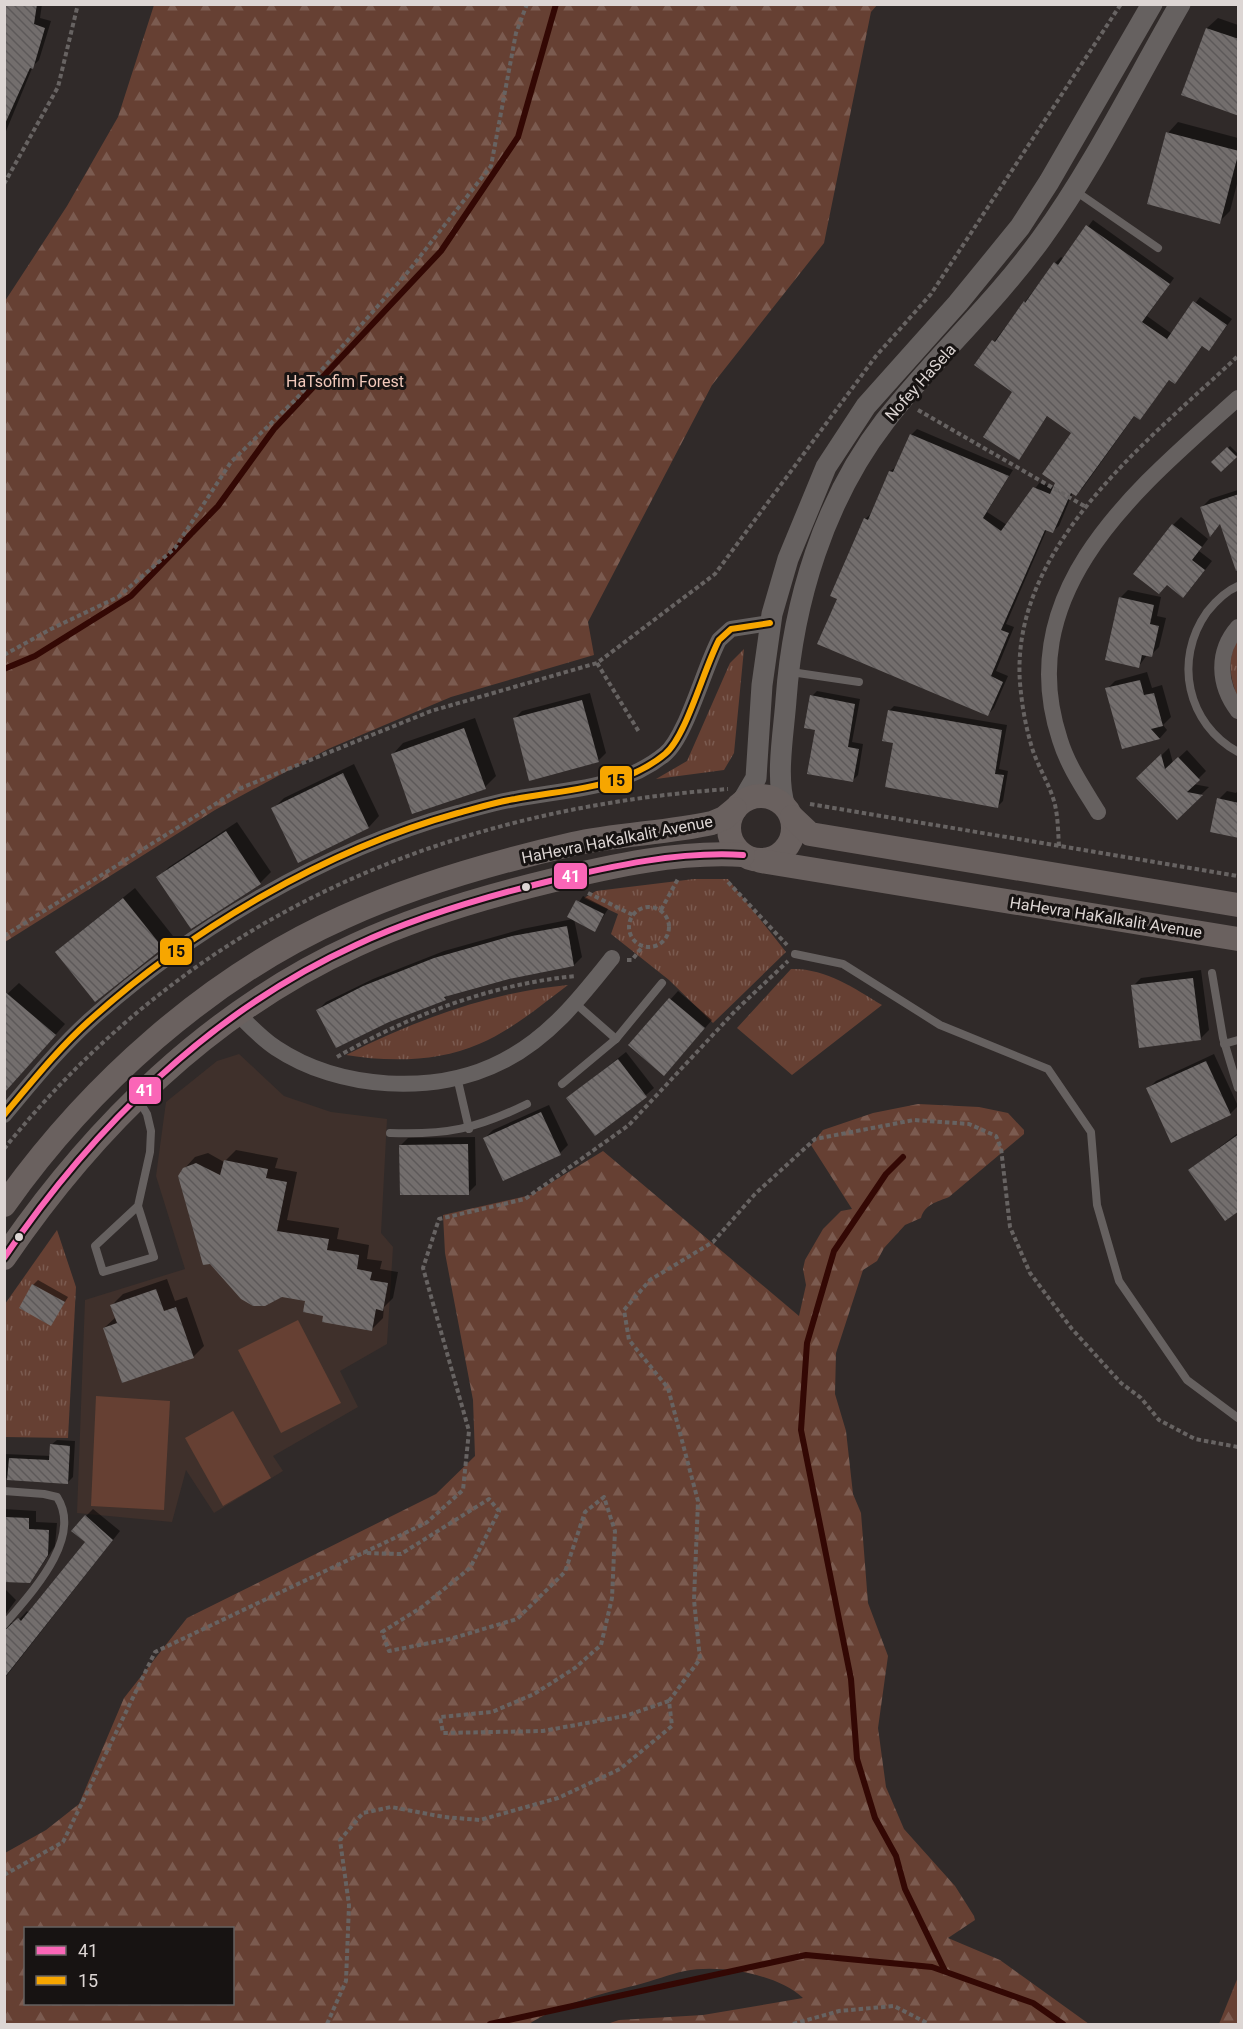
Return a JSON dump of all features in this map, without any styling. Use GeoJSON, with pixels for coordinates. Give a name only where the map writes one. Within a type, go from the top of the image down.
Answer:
{"type":"FeatureCollection","features":[{"type":"Feature","properties":{"kind":"main road"},"geometry":{"type":"LineString","coordinates":[[763,795],[787,807],[794,832],[787,849],[773,859],[752,858],[732,841],[729,826],[738,805],[763,795]]}},
{"type":"Feature","properties":{"kind":"main road","name":"HaHevra HaKalkalit Avenue"},"geometry":{"type":"LineString","coordinates":[[4,1205],[52,1143],[132,1060],[215,993],[306,936],[383,900],[457,874],[574,844],[712,823],[738,805]]}},
{"type":"Feature","properties":{"kind":"main road","name":"HaHevra HaKalkalit Avenue"},"geometry":{"type":"LineString","coordinates":[[787,807],[810,834],[1239,905]]}},
{"type":"Feature","properties":{"kind":"main road","name":"HaHevra HaKalkalit Avenue"},"geometry":{"type":"LineString","coordinates":[[4,1258],[75,1162],[137,1098],[185,1055],[238,1014],[320,963],[394,928],[465,904],[559,879],[624,865],[682,857],[752,858],[1239,939]]}},
{"type":"Feature","properties":{"kind":"street","name":"Nofey HaSela"},"geometry":{"type":"LineString","coordinates":[[738,805],[756,778],[762,685],[770,623],[788,559],[814,493],[841,442],[883,386],[958,303],[1020,226],[1152,4]]}},
{"type":"Feature","properties":{"kind":"street","name":"Nofey HaSela"},"geometry":{"type":"LineString","coordinates":[[787,807],[780,788],[788,672],[800,602],[836,503],[861,455],[901,401],[1011,276],[1055,219],[1180,4]]}},
{"type":"Feature","properties":{"kind":"street"},"geometry":{"type":"LineString","coordinates":[[1098,812],[1072,767],[1053,714],[1048,668],[1058,614],[1071,581],[1088,552],[1113,519],[1144,484],[1239,398]]}},
{"type":"Feature","properties":{"kind":"street"},"geometry":{"type":"LineString","coordinates":[[4,1115],[42,1070],[88,1022],[195,937],[255,901],[337,859],[456,813],[513,799],[626,778],[645,770],[668,753],[719,640],[731,629],[770,623]]}},
{"type":"Feature","properties":{"kind":"street"},"geometry":{"type":"LineString","coordinates":[[1239,627],[1225,648],[1221,668],[1227,693],[1239,711]]}},
{"type":"Feature","properties":{"kind":"street"},"geometry":{"type":"LineString","coordinates":[[238,1014],[259,1036],[277,1049],[351,1078],[397,1084],[457,1076],[478,1072],[505,1060],[534,1041],[575,1003],[612,958]]}},
{"type":"Feature","properties":{"kind":"lane"},"geometry":{"type":"LineString","coordinates":[[1073,189],[1158,248]]}},
{"type":"Feature","properties":{"kind":"lane"},"geometry":{"type":"LineString","coordinates":[[1239,586],[1221,597],[1200,622],[1189,653],[1188,668],[1189,686],[1203,720],[1227,745],[1239,752]]}},
{"type":"Feature","properties":{"kind":"lane"},"geometry":{"type":"LineString","coordinates":[[788,672],[859,682]]}},
{"type":"Feature","properties":{"kind":"lane"},"geometry":{"type":"LineString","coordinates":[[795,954],[843,964],[940,1025],[1048,1069],[1091,1132],[1097,1205],[1119,1281],[1188,1380],[1239,1418]]}},
{"type":"Feature","properties":{"kind":"lane"},"geometry":{"type":"LineString","coordinates":[[1212,973],[1224,1044],[1239,1088]]}},
{"type":"Feature","properties":{"kind":"lane"},"geometry":{"type":"LineString","coordinates":[[562,1084],[616,1039],[662,983]]}},
{"type":"Feature","properties":{"kind":"lane"},"geometry":{"type":"LineString","coordinates":[[575,1003],[616,1039]]}},
{"type":"Feature","properties":{"kind":"lane"},"geometry":{"type":"LineString","coordinates":[[1224,1044],[1239,1041]]}},
{"type":"Feature","properties":{"kind":"lane"},"geometry":{"type":"LineString","coordinates":[[457,1076],[469,1129]]}},
{"type":"Feature","properties":{"kind":"lane"},"geometry":{"type":"LineString","coordinates":[[137,1098],[147,1114],[152,1131],[150,1152],[138,1206],[154,1257],[103,1272],[94,1246],[138,1206]]}},
{"type":"Feature","properties":{"kind":"lane"},"geometry":{"type":"LineString","coordinates":[[390,1133],[442,1133],[469,1129],[527,1104]]}},
{"type":"Feature","properties":{"kind":"lane"},"geometry":{"type":"LineString","coordinates":[[4,1491],[57,1497],[63,1514],[60,1542],[52,1566],[4,1625]]}},
{"type":"Feature","properties":{"kind":"path"},"geometry":{"type":"LineString","coordinates":[[4,184],[58,87],[78,4]]}},
{"type":"Feature","properties":{"kind":"path"},"geometry":{"type":"LineString","coordinates":[[4,655],[51,628],[118,597],[175,548],[231,462],[296,399],[407,273],[491,166],[516,33],[526,4]]}},
{"type":"Feature","properties":{"kind":"path"},"geometry":{"type":"LineString","coordinates":[[4,936],[242,788],[431,711],[597,663],[715,574],[876,356],[931,294],[1121,4]]}},
{"type":"Feature","properties":{"kind":"path"},"geometry":{"type":"LineString","coordinates":[[901,401],[1086,507]]}},
{"type":"Feature","properties":{"kind":"path"},"geometry":{"type":"LineString","coordinates":[[597,663],[639,732]]}},
{"type":"Feature","properties":{"kind":"path"},"geometry":{"type":"LineString","coordinates":[[787,807],[1239,876]]}},
{"type":"Feature","properties":{"kind":"path"},"geometry":{"type":"LineString","coordinates":[[661,910],[679,879],[682,857]]}},
{"type":"Feature","properties":{"kind":"path"},"geometry":{"type":"LineString","coordinates":[[559,879],[633,915]]}},
{"type":"Feature","properties":{"kind":"path"},"geometry":{"type":"LineString","coordinates":[[4,1875],[63,1842],[155,1652],[426,1523],[464,1490],[470,1431],[423,1268],[439,1219],[525,1199],[629,1125],[735,1011],[795,954],[728,882]]}},
{"type":"Feature","properties":{"kind":"path"},"geometry":{"type":"LineString","coordinates":[[648,906],[661,910],[669,921],[668,934],[664,940],[650,947],[637,942],[629,928],[633,915],[648,906]]}},
{"type":"Feature","properties":{"kind":"path"},"geometry":{"type":"LineString","coordinates":[[318,1067],[382,1031],[497,990],[556,978],[600,974]]}},
{"type":"Feature","properties":{"kind":"path"},"geometry":{"type":"LineString","coordinates":[[363,1552],[401,1554],[489,1499],[499,1511],[470,1568],[422,1607],[382,1632],[388,1651],[450,1639],[517,1619],[565,1572],[585,1512],[604,1497],[615,1532],[612,1598],[601,1645],[575,1668],[524,1698],[492,1712],[440,1717],[443,1733],[543,1731],[625,1716],[669,1701],[700,1659],[694,1600],[698,1501],[668,1388],[629,1340],[624,1310],[650,1280],[713,1242],[755,1194],[815,1140],[914,1120],[969,1124],[996,1136],[1001,1148],[1010,1227],[1030,1273],[1072,1329],[1160,1420],[1195,1439],[1219,1446],[1239,1447]]}},
{"type":"Feature","properties":{"kind":"path"},"geometry":{"type":"LineString","coordinates":[[327,2025],[346,1981],[349,1905],[340,1840],[363,1813],[391,1807],[444,1817],[480,1820],[558,1798],[620,1769],[672,1726],[669,1701]]}},
{"type":"Feature","properties":{"kind":"path"},"geometry":{"type":"LineString","coordinates":[[793,2025],[839,2011],[894,2006],[929,2025]]}},
{"type":"Feature","properties":{"kind":"shaded area"},"geometry":{"type":"Polygon","coordinates":[[[239,1054],[284,1096],[331,1112],[387,1119],[381,1233],[393,1247],[387,1344],[340,1371],[358,1407],[273,1456],[283,1471],[214,1513],[186,1470],[172,1522],[77,1513],[85,1300],[185,1269],[156,1176],[166,1102],[217,1061],[239,1054]]]}},
{"type":"Feature","properties":{"kind":"green space","name":"HaTsofim Forest"},"geometry":{"type":"Polygon","coordinates":[[[154,5],[877,5],[871,12],[824,243],[712,385],[588,622],[594,655],[451,697],[328,749],[215,810],[5,942],[5,301],[67,206],[118,117],[154,5]]]}},
{"type":"Feature","properties":{"kind":"green space"},"geometry":{"type":"Polygon","coordinates":[[[1238,639],[1238,699],[1230,669],[1232,654],[1238,639]]]}},
{"type":"Feature","properties":{"kind":"green space"},"geometry":{"type":"Polygon","coordinates":[[[744,649],[734,753],[724,770],[656,779],[687,761],[730,663],[744,649]]]}},
{"type":"Feature","properties":{"kind":"green space"},"geometry":{"type":"Polygon","coordinates":[[[694,879],[728,879],[786,952],[713,1023],[669,980],[611,934],[618,914],[584,898],[596,891],[694,879]]]}},
{"type":"Feature","properties":{"kind":"green space"},"geometry":{"type":"Polygon","coordinates":[[[791,969],[827,975],[882,1005],[792,1075],[737,1028],[791,969]]]}},
{"type":"Feature","properties":{"kind":"green space"},"geometry":{"type":"Polygon","coordinates":[[[568,985],[503,1032],[464,1050],[413,1059],[379,1059],[346,1055],[426,1019],[482,1001],[568,985]]]}},
{"type":"Feature","properties":{"kind":"green space"},"geometry":{"type":"Polygon","coordinates":[[[918,1104],[979,1107],[1008,1113],[1024,1130],[1024,1134],[949,1197],[932,1204],[921,1218],[905,1225],[884,1248],[877,1261],[863,1270],[836,1353],[835,1394],[846,1431],[853,1494],[861,1513],[868,1603],[888,1656],[878,1728],[886,1787],[904,1829],[955,1886],[974,1916],[975,1920],[948,1938],[1000,1960],[1089,2024],[607,2024],[619,2020],[703,2015],[803,1998],[779,1983],[763,1977],[731,1970],[699,1969],[679,1972],[567,2005],[529,2024],[5,2024],[5,1853],[46,1830],[79,1804],[124,1698],[187,1618],[436,1494],[475,1456],[473,1400],[445,1253],[443,1215],[531,1195],[603,1151],[799,1316],[806,1285],[803,1269],[805,1260],[823,1229],[841,1211],[852,1209],[811,1145],[823,1130],[873,1113],[918,1104]]]}},
{"type":"Feature","properties":{"kind":"green space"},"geometry":{"type":"Polygon","coordinates":[[[57,1230],[76,1287],[68,1438],[5,1437],[5,1304],[57,1230]]]}},
{"type":"Feature","properties":{"kind":"green space"},"geometry":{"type":"Polygon","coordinates":[[[298,1320],[341,1403],[281,1433],[238,1350],[298,1320]]]}},
{"type":"Feature","properties":{"kind":"green space"},"geometry":{"type":"Polygon","coordinates":[[[96,1396],[170,1401],[164,1510],[91,1506],[96,1396]]]}},
{"type":"Feature","properties":{"kind":"green space"},"geometry":{"type":"Polygon","coordinates":[[[233,1411],[271,1478],[223,1506],[185,1438],[233,1411]]]}},
{"type":"Feature","properties":{"kind":"green space"},"geometry":{"type":"Polygon","coordinates":[[[1238,1977],[1238,2024],[1219,2024],[1238,1977]]]}},
{"type":"Feature","properties":{"kind":"building"},"geometry":{"type":"Polygon","coordinates":[[[4,4],[37,4],[34,24],[45,28],[33,69],[30,68],[4,126],[4,4]]]}},
{"type":"Feature","properties":{"kind":"building"},"geometry":{"type":"Polygon","coordinates":[[[1206,28],[1239,39],[1239,116],[1181,95],[1206,28]]]}},
{"type":"Feature","properties":{"kind":"building"},"geometry":{"type":"Polygon","coordinates":[[[1166,132],[1239,151],[1220,224],[1147,204],[1166,132]]]}},
{"type":"Feature","properties":{"kind":"building"},"geometry":{"type":"Polygon","coordinates":[[[1086,225],[1170,284],[1142,322],[1167,339],[1193,301],[1227,325],[1209,351],[1202,346],[1175,384],[1169,380],[1140,420],[1134,416],[1076,496],[1071,493],[1053,533],[1045,530],[1001,630],[1009,633],[991,676],[1003,682],[988,716],[817,644],[837,599],[830,596],[864,518],[868,520],[889,471],[893,472],[910,434],[1009,476],[983,518],[1001,531],[1033,487],[1050,494],[1055,483],[1042,474],[1071,433],[1047,416],[1019,460],[983,437],[1012,392],[974,365],[992,340],[995,342],[1054,262],[1058,265],[1086,225]]]}},
{"type":"Feature","properties":{"kind":"building"},"geometry":{"type":"Polygon","coordinates":[[[1227,447],[1237,457],[1221,472],[1211,462],[1227,447]]]}},
{"type":"Feature","properties":{"kind":"building"},"geometry":{"type":"Polygon","coordinates":[[[1239,494],[1239,570],[1236,571],[1220,524],[1210,537],[1200,507],[1239,494]]]}},
{"type":"Feature","properties":{"kind":"building"},"geometry":{"type":"Polygon","coordinates":[[[1172,524],[1202,547],[1192,560],[1205,570],[1183,598],[1167,585],[1159,594],[1133,574],[1172,524]]]}},
{"type":"Feature","properties":{"kind":"building"},"geometry":{"type":"Polygon","coordinates":[[[1119,597],[1154,605],[1150,624],[1159,626],[1152,657],[1142,655],[1139,668],[1105,660],[1119,597]]]}},
{"type":"Feature","properties":{"kind":"building"},"geometry":{"type":"Polygon","coordinates":[[[1140,680],[1144,695],[1154,693],[1163,726],[1151,729],[1160,739],[1122,749],[1105,688],[1140,680]]]}},
{"type":"Feature","properties":{"kind":"building"},"geometry":{"type":"Polygon","coordinates":[[[810,695],[855,704],[848,747],[859,749],[853,782],[807,774],[815,730],[804,728],[810,695]]]}},
{"type":"Feature","properties":{"kind":"building"},"geometry":{"type":"Polygon","coordinates":[[[582,700],[599,762],[529,781],[513,718],[582,700]]]}},
{"type":"Feature","properties":{"kind":"building"},"geometry":{"type":"Polygon","coordinates":[[[888,710],[1002,730],[995,774],[1004,775],[998,808],[885,787],[893,743],[882,741],[888,710]]]}},
{"type":"Feature","properties":{"kind":"building"},"geometry":{"type":"Polygon","coordinates":[[[464,728],[486,789],[412,814],[391,754],[464,728]]]}},
{"type":"Feature","properties":{"kind":"building"},"geometry":{"type":"Polygon","coordinates":[[[1161,754],[1165,769],[1178,757],[1200,780],[1187,792],[1203,795],[1177,820],[1136,778],[1161,754]]]}},
{"type":"Feature","properties":{"kind":"building"},"geometry":{"type":"Polygon","coordinates":[[[343,773],[369,828],[298,863],[271,808],[343,773]]]}},
{"type":"Feature","properties":{"kind":"building"},"geometry":{"type":"Polygon","coordinates":[[[1217,798],[1239,803],[1239,838],[1210,832],[1217,798]]]}},
{"type":"Feature","properties":{"kind":"building"},"geometry":{"type":"Polygon","coordinates":[[[226,831],[261,884],[191,929],[156,877],[226,831]]]}},
{"type":"Feature","properties":{"kind":"building"},"geometry":{"type":"Polygon","coordinates":[[[123,898],[163,948],[95,1002],[55,952],[123,898]]]}},
{"type":"Feature","properties":{"kind":"building"},"geometry":{"type":"Polygon","coordinates":[[[576,900],[604,914],[595,932],[567,917],[576,900]]]}},
{"type":"Feature","properties":{"kind":"building"},"geometry":{"type":"Polygon","coordinates":[[[567,926],[574,966],[509,979],[444,997],[446,1000],[389,1022],[336,1048],[316,1010],[363,986],[434,958],[512,936],[567,926]]]}},
{"type":"Feature","properties":{"kind":"building"},"geometry":{"type":"Polygon","coordinates":[[[1193,978],[1201,1040],[1139,1048],[1131,985],[1193,978]]]}},
{"type":"Feature","properties":{"kind":"building"},"geometry":{"type":"Polygon","coordinates":[[[4,991],[56,1035],[4,1093],[4,991]]]}},
{"type":"Feature","properties":{"kind":"building"},"geometry":{"type":"Polygon","coordinates":[[[669,998],[705,1028],[664,1076],[628,1045],[669,998]]]}},
{"type":"Feature","properties":{"kind":"building"},"geometry":{"type":"Polygon","coordinates":[[[618,1059],[647,1097],[595,1136],[566,1098],[618,1059]]]}},
{"type":"Feature","properties":{"kind":"building"},"geometry":{"type":"Polygon","coordinates":[[[1206,1061],[1231,1115],[1171,1143],[1146,1088],[1206,1061]]]}},
{"type":"Feature","properties":{"kind":"building"},"geometry":{"type":"Polygon","coordinates":[[[541,1112],[561,1155],[503,1181],[483,1138],[541,1112]]]}},
{"type":"Feature","properties":{"kind":"building"},"geometry":{"type":"Polygon","coordinates":[[[1239,1134],[1239,1211],[1225,1221],[1188,1170],[1239,1134]]]}},
{"type":"Feature","properties":{"kind":"building"},"geometry":{"type":"Polygon","coordinates":[[[468,1144],[469,1195],[400,1195],[399,1145],[468,1144]]]}},
{"type":"Feature","properties":{"kind":"building"},"geometry":{"type":"Polygon","coordinates":[[[224,1160],[268,1169],[266,1178],[287,1182],[277,1231],[329,1239],[327,1250],[359,1255],[357,1269],[372,1272],[370,1280],[388,1283],[383,1311],[376,1309],[372,1331],[322,1322],[323,1316],[303,1312],[305,1301],[282,1297],[265,1306],[253,1306],[241,1299],[210,1264],[203,1265],[178,1176],[183,1168],[196,1163],[220,1175],[224,1160]]]}},
{"type":"Feature","properties":{"kind":"building"},"geometry":{"type":"Polygon","coordinates":[[[32,1284],[65,1302],[51,1326],[19,1308],[32,1284]]]}},
{"type":"Feature","properties":{"kind":"building"},"geometry":{"type":"Polygon","coordinates":[[[156,1289],[164,1311],[176,1307],[194,1358],[122,1383],[103,1328],[117,1323],[110,1305],[156,1289]]]}},
{"type":"Feature","properties":{"kind":"building"},"geometry":{"type":"Polygon","coordinates":[[[50,1444],[70,1446],[68,1484],[7,1480],[9,1458],[49,1460],[50,1444]]]}},
{"type":"Feature","properties":{"kind":"building"},"geometry":{"type":"Polygon","coordinates":[[[85,1515],[113,1540],[4,1678],[4,1631],[18,1618],[21,1621],[85,1542],[71,1531],[85,1515]]]}},
{"type":"Feature","properties":{"kind":"building"},"geometry":{"type":"Polygon","coordinates":[[[4,1517],[29,1518],[29,1529],[49,1530],[48,1555],[30,1583],[4,1582],[4,1517]]]}},
{"type":"Feature","properties":{"kind":"waterway"},"geometry":{"type":"LineString","coordinates":[[4,669],[35,656],[131,596],[218,506],[274,429],[441,251],[518,137],[556,4]]}},
{"type":"Feature","properties":{"kind":"waterway"},"geometry":{"type":"LineString","coordinates":[[903,1157],[886,1174],[834,1251],[807,1343],[801,1430],[851,1679],[857,1759],[875,1818],[896,1856],[905,1889],[945,1971]]}},
{"type":"Feature","properties":{"kind":"waterway"},"geometry":{"type":"LineString","coordinates":[[490,2024],[806,1955],[932,1967],[1033,2003],[1063,2024]]}},
{"type":"Feature","properties":{"kind":"transit line","name":"15"},"geometry":{"type":"LineString","coordinates":[[4,1115],[66,1043],[129,987],[171,955],[262,896],[359,848],[408,829],[501,802],[613,781],[649,766],[665,754],[680,733],[719,640],[731,629],[770,623]]}},
{"type":"Feature","properties":{"kind":"transit line","name":"41"},"geometry":{"type":"LineString","coordinates":[[4,1258],[76,1163],[159,1077],[204,1038],[252,1003],[303,972],[356,945],[403,925],[501,894],[621,865],[695,855],[743,855]]}}]}
